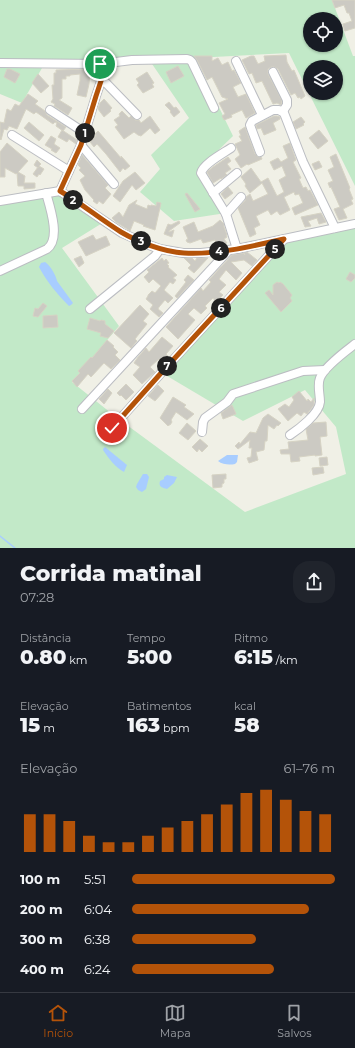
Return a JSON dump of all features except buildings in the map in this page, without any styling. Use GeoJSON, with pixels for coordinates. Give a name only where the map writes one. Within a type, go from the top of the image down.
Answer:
{"type":"FeatureCollection","features":[{"type":"Feature","properties":{"kind":"street"},"geometry":{"type":"LineString","coordinates":[[0,63],[107,63],[132,60],[187,59],[192,62],[214,108]]}},
{"type":"Feature","properties":{"kind":"street"},"geometry":{"type":"LineString","coordinates":[[236,61],[262,115]]}},
{"type":"Feature","properties":{"kind":"street"},"geometry":{"type":"LineString","coordinates":[[60,191],[81,145],[107,63]]}},
{"type":"Feature","properties":{"kind":"street"},"geometry":{"type":"LineString","coordinates":[[273,72],[287,100],[287,105],[283,111]]}},
{"type":"Feature","properties":{"kind":"street"},"geometry":{"type":"LineString","coordinates":[[101,80],[105,82],[137,115]]}},
{"type":"Feature","properties":{"kind":"street"},"geometry":{"type":"LineString","coordinates":[[50,110],[85,133]]}},
{"type":"Feature","properties":{"kind":"street"},"geometry":{"type":"LineString","coordinates":[[260,152],[250,125],[252,121],[273,110],[283,111]]}},
{"type":"Feature","properties":{"kind":"street"},"geometry":{"type":"LineString","coordinates":[[283,111],[303,162],[335,228]]}},
{"type":"Feature","properties":{"kind":"street"},"geometry":{"type":"LineString","coordinates":[[12,135],[69,171]]}},
{"type":"Feature","properties":{"kind":"street"},"geometry":{"type":"LineString","coordinates":[[81,145],[114,184]]}},
{"type":"Feature","properties":{"kind":"street"},"geometry":{"type":"LineString","coordinates":[[231,148],[210,163],[201,172],[201,175],[226,214],[233,249]]}},
{"type":"Feature","properties":{"kind":"street"},"geometry":{"type":"LineString","coordinates":[[213,193],[237,173]]}},
{"type":"Feature","properties":{"kind":"street"},"geometry":{"type":"LineString","coordinates":[[0,201],[60,191],[122,233],[160,249],[183,253],[201,253],[233,249],[355,224]]}},
{"type":"Feature","properties":{"kind":"street"},"geometry":{"type":"LineString","coordinates":[[0,271],[47,249],[50,246],[54,231],[46,193]]}},
{"type":"Feature","properties":{"kind":"street"},"geometry":{"type":"LineString","coordinates":[[226,214],[241,197]]}},
{"type":"Feature","properties":{"kind":"street"},"geometry":{"type":"LineString","coordinates":[[112,428],[284,239]]}},
{"type":"Feature","properties":{"kind":"street"},"geometry":{"type":"LineString","coordinates":[[90,309],[155,256],[160,249]]}},
{"type":"Feature","properties":{"kind":"street"},"geometry":{"type":"LineString","coordinates":[[82,410],[233,249]]}},
{"type":"Feature","properties":{"kind":"street"},"geometry":{"type":"LineString","coordinates":[[290,435],[300,428],[318,410],[320,403],[320,376],[355,344]]}},
{"type":"Feature","properties":{"kind":"street"},"geometry":{"type":"LineString","coordinates":[[202,432],[205,418],[228,402],[233,394],[303,371],[325,370]]}},
{"type":"Feature","properties":{"kind":"green space"},"geometry":{"type":"Polygon","coordinates":[[[0,0],[332,0],[336,12],[303,12],[303,52],[343,52],[343,29],[353,56],[355,56],[355,186],[312,100],[343,100],[343,60],[303,60],[303,81],[289,53],[195,58],[233,136],[196,172],[226,213],[174,221],[140,192],[160,169],[151,155],[189,118],[150,61],[0,60],[0,0]]]}},
{"type":"Feature","properties":{"kind":"green space"},"geometry":{"type":"Polygon","coordinates":[[[0,67],[42,68],[22,103],[0,94],[0,67]]]}},
{"type":"Feature","properties":{"kind":"green space"},"geometry":{"type":"Polygon","coordinates":[[[60,191],[104,222],[62,248],[119,326],[72,382],[116,417],[245,512],[346,474],[336,427],[305,390],[243,421],[162,373],[283,241],[355,226],[355,548],[0,548],[0,204],[60,191]]]}},
{"type":"Feature","properties":{"kind":"water"},"geometry":{"type":"Polygon","coordinates":[[[45,262],[51,268],[57,281],[73,303],[71,305],[69,306],[60,297],[42,272],[39,267],[41,263],[45,262]]]}},
{"type":"Feature","properties":{"kind":"water"},"geometry":{"type":"Polygon","coordinates":[[[105,447],[127,465],[124,472],[108,457],[103,450],[105,447]]]}},
{"type":"Feature","properties":{"kind":"water"},"geometry":{"type":"Polygon","coordinates":[[[227,455],[238,455],[237,462],[229,465],[218,461],[227,455]]]}},
{"type":"Feature","properties":{"kind":"water"},"geometry":{"type":"Polygon","coordinates":[[[143,474],[147,474],[149,477],[146,489],[142,492],[136,487],[143,474]]]}},
{"type":"Feature","properties":{"kind":"water"},"geometry":{"type":"Polygon","coordinates":[[[167,475],[177,477],[174,483],[167,489],[161,487],[160,481],[167,475]]]}},
{"type":"Feature","properties":{"kind":"waterway"},"geometry":{"type":"LineString","coordinates":[[0,536],[15,548]]}},
{"type":"Feature","properties":{"kind":"route"},"geometry":{"type":"LineString","coordinates":[[100,64],[107,63],[81,145],[60,191],[122,233],[160,249],[183,253],[201,253],[237,249],[284,239],[112,428]]}}]}
